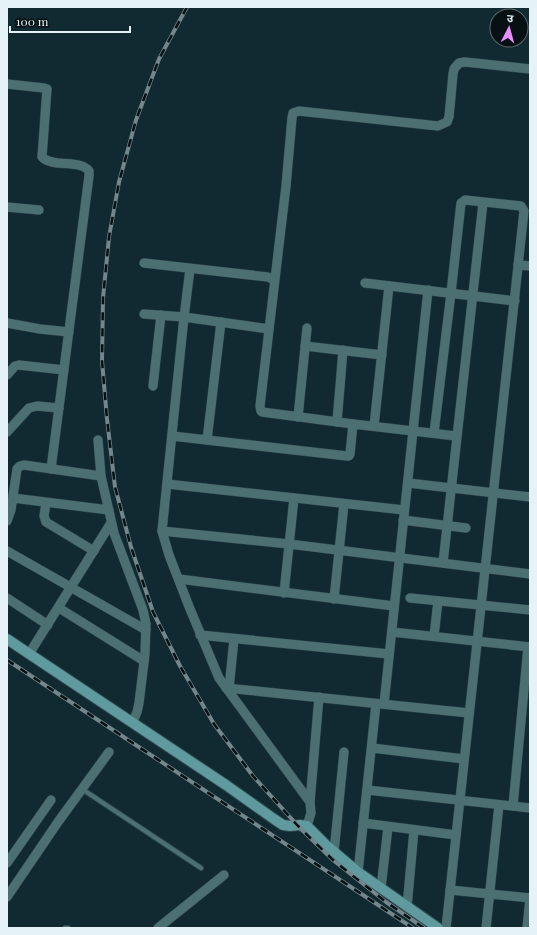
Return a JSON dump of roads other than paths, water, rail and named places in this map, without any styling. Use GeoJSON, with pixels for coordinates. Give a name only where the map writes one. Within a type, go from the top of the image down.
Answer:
{"type":"FeatureCollection","features":[{"type":"Feature","properties":{"kind":"street"},"geometry":{"type":"LineString","coordinates":[[456,436],[262,412],[260,408],[293,113],[298,111],[438,126],[447,122],[449,117],[452,74],[459,63],[465,62],[530,69]]}},
{"type":"Feature","properties":{"kind":"street"},"geometry":{"type":"LineString","coordinates":[[7,84],[47,89],[42,157],[47,161],[83,166],[89,171],[90,176],[51,469]]}},
{"type":"Feature","properties":{"kind":"street"},"geometry":{"type":"LineString","coordinates":[[434,433],[461,203],[465,200],[521,206],[524,211],[526,228],[518,265],[446,928]]}},
{"type":"Feature","properties":{"kind":"street"},"geometry":{"type":"LineString","coordinates":[[443,563],[456,436],[484,202]]}},
{"type":"Feature","properties":{"kind":"street"},"geometry":{"type":"LineString","coordinates":[[7,207],[39,210]]}},
{"type":"Feature","properties":{"kind":"street"},"geometry":{"type":"LineString","coordinates":[[144,263],[268,277],[274,280]]}},
{"type":"Feature","properties":{"kind":"street"},"geometry":{"type":"LineString","coordinates":[[518,265],[530,266]]}},
{"type":"Feature","properties":{"kind":"street"},"geometry":{"type":"LineString","coordinates":[[190,269],[162,531],[178,579],[219,678],[228,688],[310,802]]}},
{"type":"Feature","properties":{"kind":"street"},"geometry":{"type":"LineString","coordinates":[[365,283],[515,300]]}},
{"type":"Feature","properties":{"kind":"street"},"geometry":{"type":"LineString","coordinates":[[374,426],[389,286]]}},
{"type":"Feature","properties":{"kind":"street"},"geometry":{"type":"LineString","coordinates":[[358,872],[372,748],[392,632],[428,290]]}},
{"type":"Feature","properties":{"kind":"street"},"geometry":{"type":"LineString","coordinates":[[144,314],[184,317],[269,329]]}},
{"type":"Feature","properties":{"kind":"street"},"geometry":{"type":"LineString","coordinates":[[153,386],[161,315]]}},
{"type":"Feature","properties":{"kind":"street"},"geometry":{"type":"LineString","coordinates":[[207,440],[221,322]]}},
{"type":"Feature","properties":{"kind":"street"},"geometry":{"type":"LineString","coordinates":[[7,323],[69,332]]}},
{"type":"Feature","properties":{"kind":"street"},"geometry":{"type":"LineString","coordinates":[[298,417],[307,328]]}},
{"type":"Feature","properties":{"kind":"street"},"geometry":{"type":"LineString","coordinates":[[305,346],[382,355]]}},
{"type":"Feature","properties":{"kind":"street"},"geometry":{"type":"LineString","coordinates":[[336,422],[343,350]]}},
{"type":"Feature","properties":{"kind":"street"},"geometry":{"type":"LineString","coordinates":[[7,375],[15,366],[19,365],[64,370]]}},
{"type":"Feature","properties":{"kind":"street"},"geometry":{"type":"LineString","coordinates":[[8,428],[32,406],[59,408]]}},
{"type":"Feature","properties":{"kind":"street"},"geometry":{"type":"LineString","coordinates":[[172,436],[350,456],[353,424]]}},
{"type":"Feature","properties":{"kind":"street"},"geometry":{"type":"LineString","coordinates":[[98,440],[101,476],[114,534],[145,617],[146,630],[144,661],[137,712],[131,722]]}},
{"type":"Feature","properties":{"kind":"street"},"geometry":{"type":"LineString","coordinates":[[7,521],[13,498],[11,476],[20,466],[101,476]]}},
{"type":"Feature","properties":{"kind":"street"},"geometry":{"type":"LineString","coordinates":[[408,483],[530,497]]}},
{"type":"Feature","properties":{"kind":"street"},"geometry":{"type":"LineString","coordinates":[[166,484],[404,510]]}},
{"type":"Feature","properties":{"kind":"street"},"geometry":{"type":"LineString","coordinates":[[13,498],[109,510]]}},
{"type":"Feature","properties":{"kind":"street"},"geometry":{"type":"LineString","coordinates":[[284,593],[294,498]]}},
{"type":"Feature","properties":{"kind":"street"},"geometry":{"type":"LineString","coordinates":[[46,502],[44,516],[46,522],[94,551]]}},
{"type":"Feature","properties":{"kind":"street"},"geometry":{"type":"LineString","coordinates":[[334,599],[344,504]]}},
{"type":"Feature","properties":{"kind":"street"},"geometry":{"type":"LineString","coordinates":[[403,520],[466,528]]}},
{"type":"Feature","properties":{"kind":"street"},"geometry":{"type":"LineString","coordinates":[[29,654],[112,523]]}},
{"type":"Feature","properties":{"kind":"street"},"geometry":{"type":"LineString","coordinates":[[162,531],[289,544],[530,574]]}},
{"type":"Feature","properties":{"kind":"street"},"geometry":{"type":"LineString","coordinates":[[7,551],[146,630]]}},
{"type":"Feature","properties":{"kind":"street"},"geometry":{"type":"LineString","coordinates":[[178,579],[394,606]]}},
{"type":"Feature","properties":{"kind":"street"},"geometry":{"type":"LineString","coordinates":[[7,598],[48,625]]}},
{"type":"Feature","properties":{"kind":"street"},"geometry":{"type":"LineString","coordinates":[[410,598],[530,610]]}},
{"type":"Feature","properties":{"kind":"street"},"geometry":{"type":"LineString","coordinates":[[434,636],[438,601]]}},
{"type":"Feature","properties":{"kind":"street"},"geometry":{"type":"LineString","coordinates":[[59,608],[144,661]]}},
{"type":"Feature","properties":{"kind":"street"},"geometry":{"type":"LineString","coordinates":[[392,632],[529,647],[513,806]]}},
{"type":"Feature","properties":{"kind":"street"},"geometry":{"type":"LineString","coordinates":[[200,635],[389,654]]}},
{"type":"Feature","properties":{"kind":"street"},"geometry":{"type":"LineString","coordinates":[[228,688],[234,638]]}},
{"type":"Feature","properties":{"kind":"street"},"geometry":{"type":"LineString","coordinates":[[7,639],[283,825],[307,826],[334,852],[358,872],[438,928]]}},
{"type":"Feature","properties":{"kind":"street"},"geometry":{"type":"LineString","coordinates":[[228,688],[469,713]]}},
{"type":"Feature","properties":{"kind":"street"},"geometry":{"type":"LineString","coordinates":[[307,826],[312,813],[310,802],[319,697]]}},
{"type":"Feature","properties":{"kind":"street"},"geometry":{"type":"LineString","coordinates":[[372,748],[464,759]]}},
{"type":"Feature","properties":{"kind":"street"},"geometry":{"type":"LineString","coordinates":[[7,897],[58,822],[109,752]]}},
{"type":"Feature","properties":{"kind":"street"},"geometry":{"type":"LineString","coordinates":[[334,852],[344,752]]}},
{"type":"Feature","properties":{"kind":"street"},"geometry":{"type":"LineString","coordinates":[[367,790],[530,808]]}},
{"type":"Feature","properties":{"kind":"street"},"geometry":{"type":"LineString","coordinates":[[7,863],[51,800]]}},
{"type":"Feature","properties":{"kind":"street"},"geometry":{"type":"LineString","coordinates":[[486,928],[499,805]]}},
{"type":"Feature","properties":{"kind":"street"},"geometry":{"type":"LineString","coordinates":[[364,823],[456,835]]}},
{"type":"Feature","properties":{"kind":"street"},"geometry":{"type":"LineString","coordinates":[[381,888],[388,827]]}},
{"type":"Feature","properties":{"kind":"street"},"geometry":{"type":"LineString","coordinates":[[407,907],[414,830]]}},
{"type":"Feature","properties":{"kind":"street"},"geometry":{"type":"LineString","coordinates":[[158,928],[224,875]]}},
{"type":"Feature","properties":{"kind":"street"},"geometry":{"type":"LineString","coordinates":[[450,890],[530,898],[527,928]]}},
{"type":"Feature","properties":{"kind":"lane"},"geometry":{"type":"LineString","coordinates":[[82,789],[200,868]]}},
{"type":"Feature","properties":{"kind":"railway"},"geometry":{"type":"LineString","coordinates":[[187,7],[159,59],[136,120],[119,182],[109,237],[103,298],[102,361],[115,487],[131,547],[153,612],[180,666],[214,724],[253,776],[298,826],[333,860],[386,902],[424,928]]}},
{"type":"Feature","properties":{"kind":"railway"},"geometry":{"type":"LineString","coordinates":[[7,660],[413,928]]}}]}
